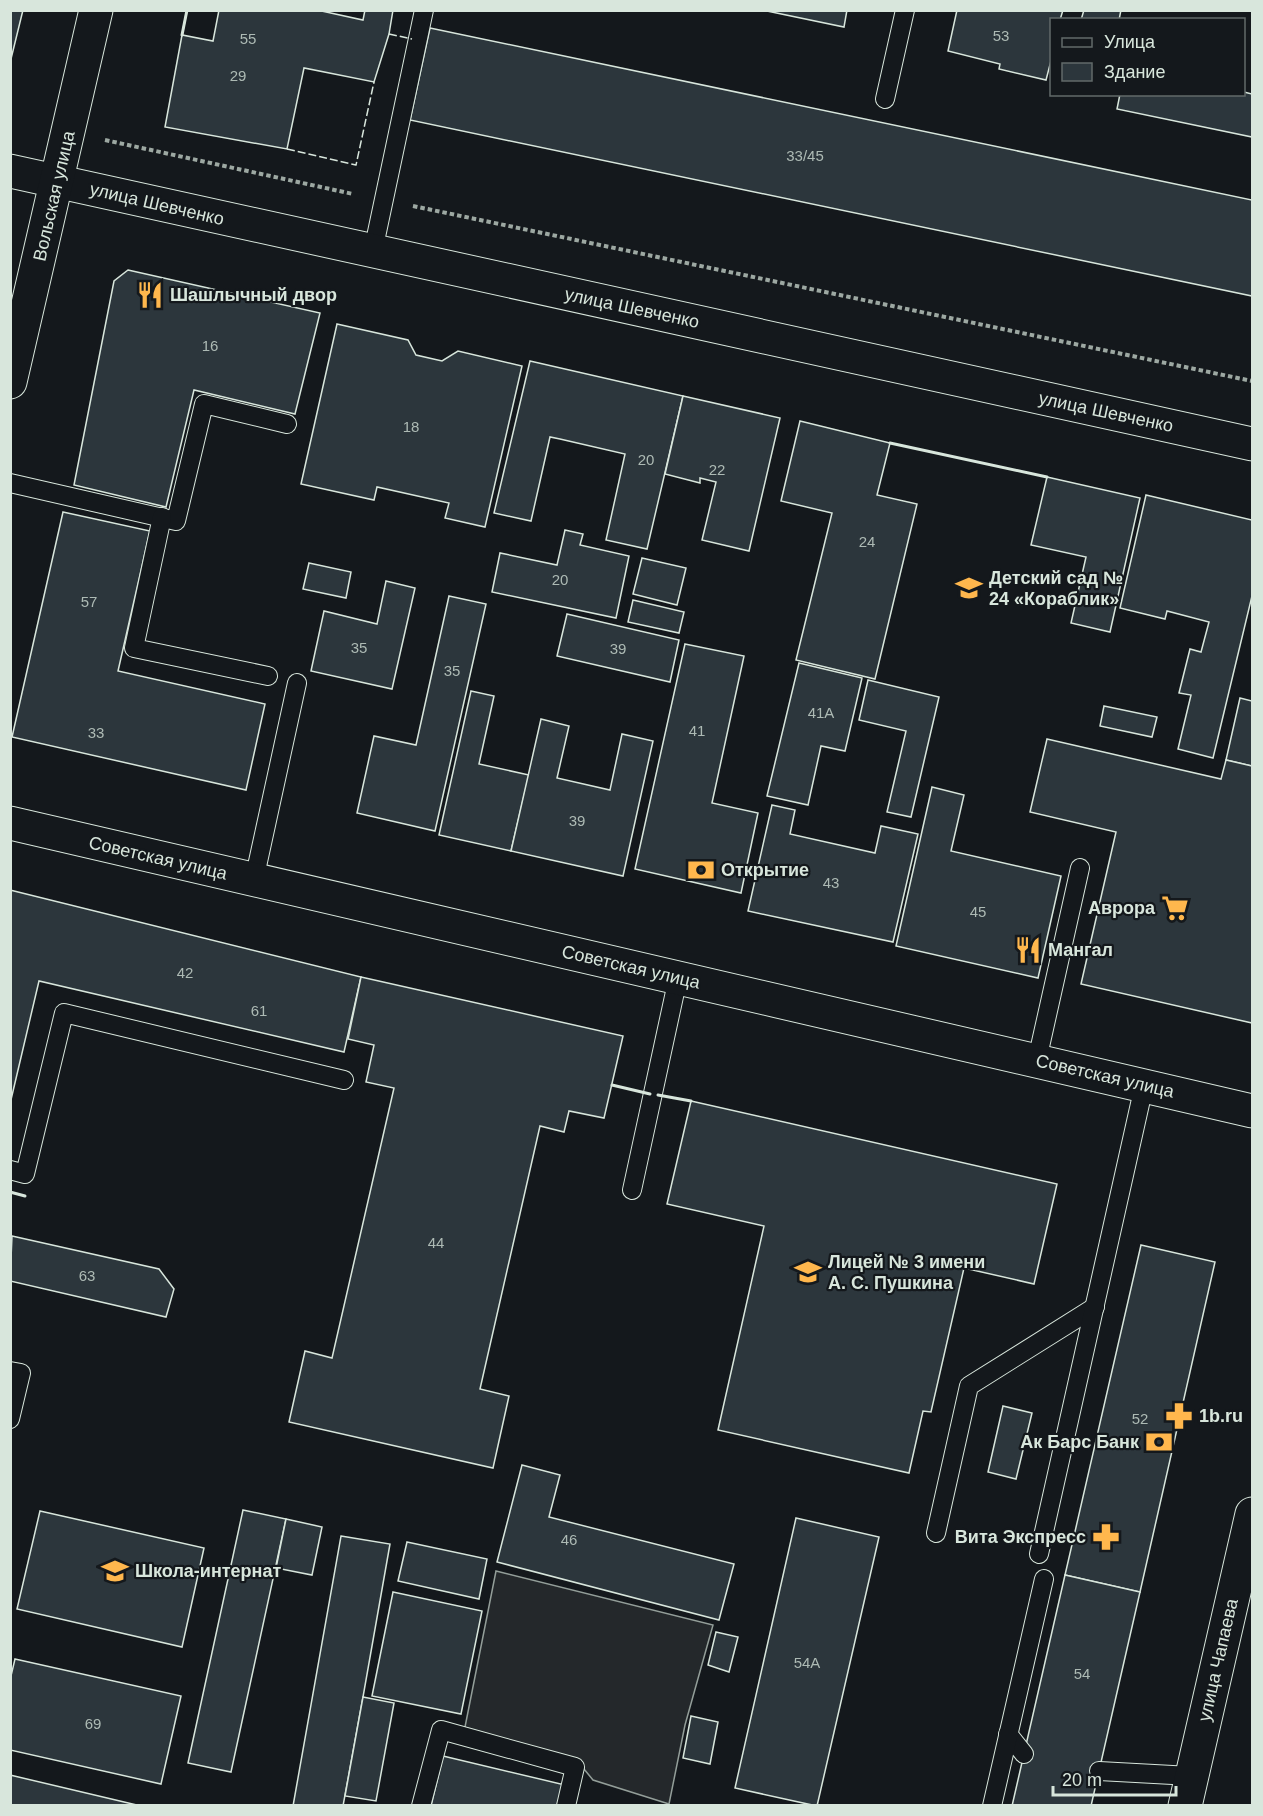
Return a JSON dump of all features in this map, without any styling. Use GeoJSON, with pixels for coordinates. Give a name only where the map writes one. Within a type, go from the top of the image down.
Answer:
{"type":"FeatureCollection","features":[{"type":"Feature","properties":{"kind":"street","name":"Вольская улица"},"geometry":{"type":"LineString","coordinates":[[10,382],[96,10]]}},
{"type":"Feature","properties":{"kind":"street","name":"улица Шевченко"},"geometry":{"type":"LineString","coordinates":[[10,171],[1252,444]]}},
{"type":"Feature","properties":{"kind":"street","name":"Советская улица"},"geometry":{"type":"LineString","coordinates":[[10,823],[1252,1111]]}},
{"type":"Feature","properties":{"kind":"street","name":"улица Чапаева"},"geometry":{"type":"LineString","coordinates":[[1188,1791],[1252,1514]]}},
{"type":"Feature","properties":{"kind":"lane"},"geometry":{"type":"LineString","coordinates":[[374,251],[424,10]]}},
{"type":"Feature","properties":{"kind":"lane"},"geometry":{"type":"LineString","coordinates":[[885,99],[905,10]]}},
{"type":"Feature","properties":{"kind":"lane"},"geometry":{"type":"LineString","coordinates":[[10,483],[176,521],[204,404],[287,424]]}},
{"type":"Feature","properties":{"kind":"lane"},"geometry":{"type":"LineString","coordinates":[[162,518],[134,648],[268,676]]}},
{"type":"Feature","properties":{"kind":"lane"},"geometry":{"type":"LineString","coordinates":[[254,880],[297,683]]}},
{"type":"Feature","properties":{"kind":"lane"},"geometry":{"type":"LineString","coordinates":[[1036,1060],[1080,868]]}},
{"type":"Feature","properties":{"kind":"lane"},"geometry":{"type":"LineString","coordinates":[[632,1190],[678,978]]}},
{"type":"Feature","properties":{"kind":"lane"},"geometry":{"type":"LineString","coordinates":[[10,1170],[26,1174],[64,1013],[344,1080]]}},
{"type":"Feature","properties":{"kind":"lane"},"geometry":{"type":"LineString","coordinates":[[1039,1554],[1144,1086]]}},
{"type":"Feature","properties":{"kind":"lane"},"geometry":{"type":"LineString","coordinates":[[936,1533],[969,1386],[1095,1307]]}},
{"type":"Feature","properties":{"kind":"lane"},"geometry":{"type":"LineString","coordinates":[[10,1371],[21,1373],[10,1419]]}},
{"type":"Feature","properties":{"kind":"lane"},"geometry":{"type":"LineString","coordinates":[[992,1806],[1044,1579]]}},
{"type":"Feature","properties":{"kind":"lane"},"geometry":{"type":"LineString","coordinates":[[421,1806],[441,1730],[575,1767],[566,1806]]}},
{"type":"Feature","properties":{"kind":"lane"},"geometry":{"type":"LineString","coordinates":[[1008,1734],[1024,1754]]}},
{"type":"Feature","properties":{"kind":"lane"},"geometry":{"type":"LineString","coordinates":[[1099,1771],[1188,1791]]}},
{"type":"Feature","properties":{"kind":"path"},"geometry":{"type":"LineString","coordinates":[[69,132],[328,189],[1252,381]]}},
{"type":"Feature","properties":{"kind":"shaded area"},"geometry":{"type":"Polygon","coordinates":[[[496,1571],[713,1625],[685,1725],[669,1804],[593,1780],[579,1763],[464,1732],[496,1571]]]}},
{"type":"Feature","properties":{"kind":"building"},"geometry":{"type":"Polygon","coordinates":[[[10,10],[23,10],[10,63],[10,10]]]}},
{"type":"Feature","properties":{"kind":"building"},"geometry":{"type":"Polygon","coordinates":[[[219,10],[317,10],[363,20],[365,10],[393,10],[389,34],[374,82],[304,68],[287,149],[165,127],[182,35],[213,41],[219,10]]]}},
{"type":"Feature","properties":{"kind":"building"},"geometry":{"type":"Polygon","coordinates":[[[762,10],[847,10],[844,27],[762,10]]]}},
{"type":"Feature","properties":{"kind":"building"},"geometry":{"type":"Polygon","coordinates":[[[957,10],[1063,10],[1061,18],[1050,18],[1050,65],[1046,80],[999,69],[1000,64],[948,51],[957,10]]]}},
{"type":"Feature","properties":{"kind":"building"},"geometry":{"type":"Polygon","coordinates":[[[1084,10],[1121,10],[1119,18],[1082,18],[1084,10]]]}},
{"type":"Feature","properties":{"kind":"building"},"geometry":{"type":"Polygon","coordinates":[[[430,28],[1252,200],[1252,296],[410,120],[430,28]]]}},
{"type":"Feature","properties":{"kind":"building"},"geometry":{"type":"Polygon","coordinates":[[[1245,92],[1252,94],[1252,137],[1117,109],[1120,96],[1245,96],[1245,92]]]}},
{"type":"Feature","properties":{"kind":"building"},"geometry":{"type":"Polygon","coordinates":[[[128,270],[320,313],[295,414],[194,390],[166,507],[74,485],[114,281],[128,270]]]}},
{"type":"Feature","properties":{"kind":"building"},"geometry":{"type":"Polygon","coordinates":[[[337,324],[408,340],[416,355],[442,361],[458,351],[522,366],[485,527],[445,518],[449,503],[377,487],[374,500],[301,484],[337,324]]]}},
{"type":"Feature","properties":{"kind":"building"},"geometry":{"type":"Polygon","coordinates":[[[530,361],[683,396],[647,549],[606,540],[625,454],[550,437],[531,521],[494,513],[530,361]]]}},
{"type":"Feature","properties":{"kind":"building"},"geometry":{"type":"Polygon","coordinates":[[[683,396],[780,418],[749,551],[702,540],[716,482],[700,478],[700,483],[665,474],[683,396]]]}},
{"type":"Feature","properties":{"kind":"building"},"geometry":{"type":"Polygon","coordinates":[[[800,421],[890,443],[877,495],[917,504],[875,679],[796,660],[832,513],[781,501],[800,421]]]}},
{"type":"Feature","properties":{"kind":"building"},"geometry":{"type":"Polygon","coordinates":[[[1047,477],[1140,498],[1110,632],[1071,623],[1086,557],[1031,545],[1047,477]]]}},
{"type":"Feature","properties":{"kind":"building"},"geometry":{"type":"Polygon","coordinates":[[[1146,495],[1252,520],[1252,596],[1213,758],[1178,749],[1191,695],[1179,693],[1190,649],[1201,652],[1209,622],[1167,611],[1165,619],[1120,608],[1146,495]]]}},
{"type":"Feature","properties":{"kind":"building"},"geometry":{"type":"Polygon","coordinates":[[[63,512],[150,531],[118,671],[265,704],[246,790],[12,737],[63,512]]]}},
{"type":"Feature","properties":{"kind":"building"},"geometry":{"type":"Polygon","coordinates":[[[565,530],[583,534],[580,545],[629,556],[616,618],[492,592],[500,553],[557,565],[565,530]]]}},
{"type":"Feature","properties":{"kind":"building"},"geometry":{"type":"Polygon","coordinates":[[[642,558],[686,568],[677,605],[633,594],[642,558]]]}},
{"type":"Feature","properties":{"kind":"building"},"geometry":{"type":"Polygon","coordinates":[[[309,563],[351,572],[346,598],[303,589],[309,563]]]}},
{"type":"Feature","properties":{"kind":"building"},"geometry":{"type":"Polygon","coordinates":[[[386,581],[415,588],[392,689],[311,671],[324,611],[377,624],[386,581]]]}},
{"type":"Feature","properties":{"kind":"building"},"geometry":{"type":"Polygon","coordinates":[[[449,596],[486,604],[435,831],[357,813],[374,736],[416,745],[449,596]]]}},
{"type":"Feature","properties":{"kind":"building"},"geometry":{"type":"Polygon","coordinates":[[[633,600],[684,612],[679,633],[628,622],[633,600]]]}},
{"type":"Feature","properties":{"kind":"building"},"geometry":{"type":"Polygon","coordinates":[[[567,614],[679,640],[670,682],[557,656],[567,614]]]}},
{"type":"Feature","properties":{"kind":"building"},"geometry":{"type":"Polygon","coordinates":[[[685,644],[744,656],[712,803],[758,813],[741,893],[635,869],[685,644]]]}},
{"type":"Feature","properties":{"kind":"building"},"geometry":{"type":"Polygon","coordinates":[[[799,663],[862,678],[845,751],[821,746],[808,805],[767,796],[799,663]]]}},
{"type":"Feature","properties":{"kind":"building"},"geometry":{"type":"Polygon","coordinates":[[[868,680],[939,697],[911,817],[887,812],[906,731],[859,720],[868,680]]]}},
{"type":"Feature","properties":{"kind":"building"},"geometry":{"type":"Polygon","coordinates":[[[471,691],[494,696],[479,764],[529,775],[511,851],[439,835],[471,691]]]}},
{"type":"Feature","properties":{"kind":"building"},"geometry":{"type":"Polygon","coordinates":[[[1240,698],[1252,701],[1252,766],[1226,760],[1240,698]]]}},
{"type":"Feature","properties":{"kind":"building"},"geometry":{"type":"Polygon","coordinates":[[[1104,706],[1157,717],[1152,737],[1100,726],[1104,706]]]}},
{"type":"Feature","properties":{"kind":"building"},"geometry":{"type":"Polygon","coordinates":[[[541,719],[569,726],[557,778],[610,790],[622,734],[653,741],[623,876],[511,851],[541,719]]]}},
{"type":"Feature","properties":{"kind":"building","name":"Аврора"},"geometry":{"type":"Polygon","coordinates":[[[1047,739],[1221,779],[1226,760],[1252,766],[1252,1023],[1081,984],[1116,832],[1030,812],[1047,739]]]}},
{"type":"Feature","properties":{"kind":"building"},"geometry":{"type":"Polygon","coordinates":[[[932,787],[964,795],[951,851],[1061,876],[1038,978],[896,946],[932,787]]]}},
{"type":"Feature","properties":{"kind":"building"},"geometry":{"type":"Polygon","coordinates":[[[772,805],[795,810],[790,834],[875,853],[881,826],[918,834],[893,942],[748,911],[772,805]]]}},
{"type":"Feature","properties":{"kind":"building"},"geometry":{"type":"Polygon","coordinates":[[[10,890],[361,977],[344,1052],[39,981],[10,1104],[10,890]]]}},
{"type":"Feature","properties":{"kind":"building"},"geometry":{"type":"Polygon","coordinates":[[[361,977],[623,1036],[604,1118],[569,1111],[564,1132],[540,1126],[480,1389],[509,1396],[493,1468],[289,1422],[305,1351],[332,1358],[394,1088],[366,1082],[374,1045],[348,1039],[361,977]]]}},
{"type":"Feature","properties":{"kind":"building"},"geometry":{"type":"Polygon","coordinates":[[[691,1101],[1057,1184],[1034,1284],[964,1268],[931,1412],[923,1411],[909,1473],[718,1430],[764,1226],[667,1204],[691,1101]]]}},
{"type":"Feature","properties":{"kind":"building"},"geometry":{"type":"Polygon","coordinates":[[[12,1236],[159,1269],[174,1289],[166,1317],[10,1281],[12,1236]]]}},
{"type":"Feature","properties":{"kind":"building"},"geometry":{"type":"Polygon","coordinates":[[[1141,1245],[1215,1262],[1140,1592],[1065,1575],[1141,1245]]]}},
{"type":"Feature","properties":{"kind":"building"},"geometry":{"type":"Polygon","coordinates":[[[1003,1406],[1032,1413],[1016,1479],[988,1472],[1003,1406]]]}},
{"type":"Feature","properties":{"kind":"building"},"geometry":{"type":"Polygon","coordinates":[[[522,1465],[560,1475],[549,1517],[734,1564],[719,1620],[497,1562],[522,1465]]]}},
{"type":"Feature","properties":{"kind":"building"},"geometry":{"type":"Polygon","coordinates":[[[243,1510],[286,1519],[231,1772],[188,1763],[243,1510]]]}},
{"type":"Feature","properties":{"kind":"building"},"geometry":{"type":"Polygon","coordinates":[[[40,1511],[204,1548],[182,1647],[17,1609],[40,1511]]]}},
{"type":"Feature","properties":{"kind":"building"},"geometry":{"type":"Polygon","coordinates":[[[796,1518],[879,1537],[817,1806],[735,1788],[796,1518]]]}},
{"type":"Feature","properties":{"kind":"building"},"geometry":{"type":"Polygon","coordinates":[[[286,1519],[322,1527],[312,1575],[276,1568],[286,1519]]]}},
{"type":"Feature","properties":{"kind":"building"},"geometry":{"type":"Polygon","coordinates":[[[341,1536],[390,1544],[363,1697],[343,1806],[293,1806],[341,1536]]]}},
{"type":"Feature","properties":{"kind":"building"},"geometry":{"type":"Polygon","coordinates":[[[407,1542],[487,1559],[479,1599],[398,1581],[407,1542]]]}},
{"type":"Feature","properties":{"kind":"building"},"geometry":{"type":"Polygon","coordinates":[[[1065,1575],[1140,1592],[1091,1806],[1012,1806],[1065,1575]]]}},
{"type":"Feature","properties":{"kind":"building"},"geometry":{"type":"Polygon","coordinates":[[[393,1592],[482,1611],[461,1714],[372,1696],[393,1592]]]}},
{"type":"Feature","properties":{"kind":"building"},"geometry":{"type":"Polygon","coordinates":[[[716,1632],[738,1637],[729,1672],[708,1665],[716,1632]]]}},
{"type":"Feature","properties":{"kind":"building"},"geometry":{"type":"Polygon","coordinates":[[[15,1659],[181,1696],[161,1784],[10,1750],[10,1680],[15,1659]]]}},
{"type":"Feature","properties":{"kind":"building"},"geometry":{"type":"Polygon","coordinates":[[[363,1697],[394,1703],[376,1801],[345,1796],[363,1697]]]}},
{"type":"Feature","properties":{"kind":"building"},"geometry":{"type":"Polygon","coordinates":[[[691,1716],[718,1722],[710,1764],[683,1758],[691,1716]]]}},
{"type":"Feature","properties":{"kind":"building"},"geometry":{"type":"Polygon","coordinates":[[[443,1756],[565,1785],[560,1806],[431,1806],[443,1756]]]}},
{"type":"Feature","properties":{"kind":"building"},"geometry":{"type":"Polygon","coordinates":[[[10,1775],[141,1806],[10,1806],[10,1775]]]}},
{"type":"Feature","properties":{"kind":"fence"},"geometry":{"type":"LineString","coordinates":[[389,34],[412,39]]}},
{"type":"Feature","properties":{"kind":"fence"},"geometry":{"type":"LineString","coordinates":[[287,149],[356,165],[374,82]]}},
{"type":"Feature","properties":{"kind":"wall"},"geometry":{"type":"LineString","coordinates":[[182,35],[187,10]]}},
{"type":"Feature","properties":{"kind":"wall"},"geometry":{"type":"LineString","coordinates":[[890,443],[1047,477]]}},
{"type":"Feature","properties":{"kind":"wall"},"geometry":{"type":"LineString","coordinates":[[612,1085],[650,1094]]}},
{"type":"Feature","properties":{"kind":"wall"},"geometry":{"type":"LineString","coordinates":[[658,1095],[691,1101]]}},
{"type":"Feature","properties":{"kind":"wall"},"geometry":{"type":"LineString","coordinates":[[10,1192],[25,1196]]}},
{"type":"Feature","properties":{"kind":"place","name":"Шашлычный двор"},"geometry":{"type":"Point","coordinates":[150,295]}},
{"type":"Feature","properties":{"kind":"place","name":"Детский сад № 24 «Кораблик»"},"geometry":{"type":"Point","coordinates":[969,588]}},
{"type":"Feature","properties":{"kind":"place","name":"Открытие"},"geometry":{"type":"Point","coordinates":[701,870]}},
{"type":"Feature","properties":{"kind":"place","name":"Аврора"},"geometry":{"type":"Point","coordinates":[1175,908]}},
{"type":"Feature","properties":{"kind":"place","name":"Мангал"},"geometry":{"type":"Point","coordinates":[1028,950]}},
{"type":"Feature","properties":{"kind":"place","name":"Лицей № 3 имени А. С. Пушкина"},"geometry":{"type":"Point","coordinates":[808,1272]}},
{"type":"Feature","properties":{"kind":"place","name":"1b.ru"},"geometry":{"type":"Point","coordinates":[1179,1416]}},
{"type":"Feature","properties":{"kind":"place","name":"Ак Барс Банк"},"geometry":{"type":"Point","coordinates":[1159,1442]}},
{"type":"Feature","properties":{"kind":"place","name":"Вита Экспресс"},"geometry":{"type":"Point","coordinates":[1106,1537]}},
{"type":"Feature","properties":{"kind":"place","name":"Школа-интернат"},"geometry":{"type":"Point","coordinates":[115,1571]}}]}
